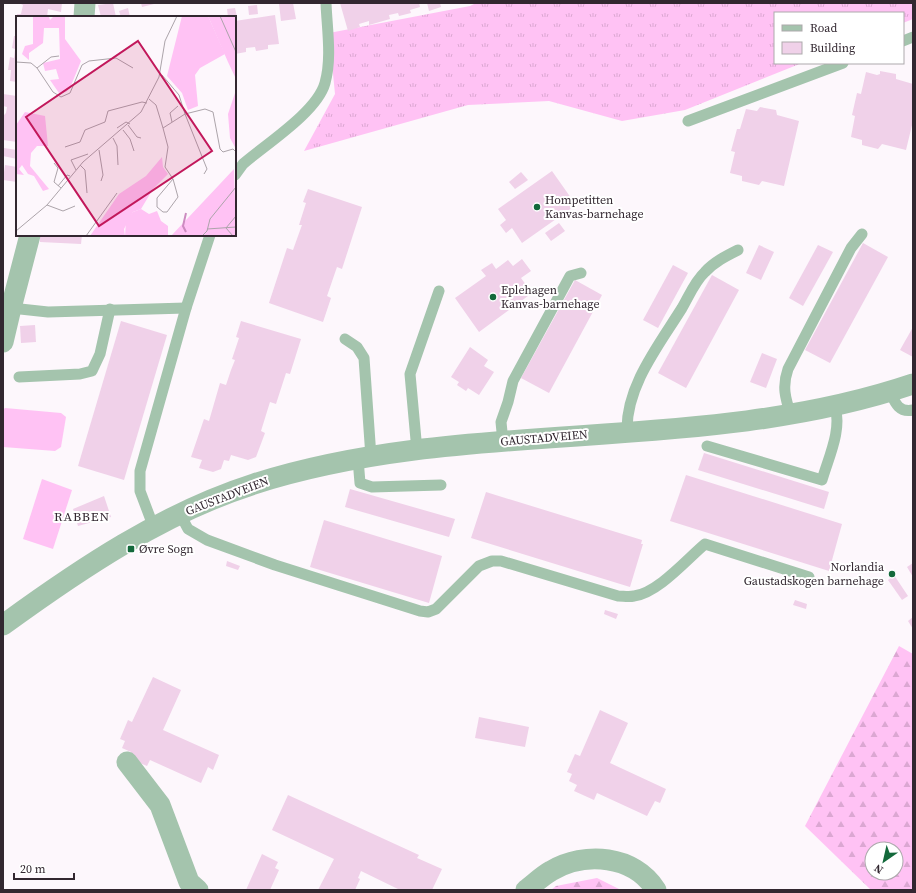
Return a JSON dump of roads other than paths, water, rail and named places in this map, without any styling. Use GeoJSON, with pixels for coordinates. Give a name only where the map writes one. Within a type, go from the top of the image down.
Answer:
{"type":"FeatureCollection","features":[{"type":"Feature","properties":{"kind":"street"},"geometry":{"type":"LineString","coordinates":[[84,16],[85,3]]}},
{"type":"Feature","properties":{"kind":"street"},"geometry":{"type":"LineString","coordinates":[[3,342],[7,306],[30,236]]}},
{"type":"Feature","properties":{"kind":"street","name":"GAUSTADVEIEN"},"geometry":{"type":"LineString","coordinates":[[3,624],[71,577],[180,514],[205,502],[252,484],[302,470],[364,458],[417,451],[503,442],[742,422],[791,415],[835,406],[890,392],[913,384]]}},
{"type":"Feature","properties":{"kind":"street"},"geometry":{"type":"LineString","coordinates":[[127,762],[160,804],[189,882],[198,890]]}},
{"type":"Feature","properties":{"kind":"street"},"geometry":{"type":"LineString","coordinates":[[526,890],[551,871],[590,858],[627,864],[641,872],[656,890]]}},
{"type":"Feature","properties":{"kind":"lane"},"geometry":{"type":"LineString","coordinates":[[236,174],[243,164],[315,103],[325,83],[329,56],[326,3]]}},
{"type":"Feature","properties":{"kind":"lane"},"geometry":{"type":"LineString","coordinates":[[688,121],[840,64]]}},
{"type":"Feature","properties":{"kind":"lane"},"geometry":{"type":"LineString","coordinates":[[791,415],[784,391],[784,381],[788,369],[851,248],[862,234]]}},
{"type":"Feature","properties":{"kind":"lane"},"geometry":{"type":"LineString","coordinates":[[154,528],[140,491],[140,471],[186,308],[210,236]]}},
{"type":"Feature","properties":{"kind":"lane"},"geometry":{"type":"LineString","coordinates":[[627,431],[628,414],[634,391],[666,333],[703,273],[719,260],[738,250]]}},
{"type":"Feature","properties":{"kind":"lane"},"geometry":{"type":"LineString","coordinates":[[503,442],[501,422],[508,402],[513,380],[570,276],[581,273]]}},
{"type":"Feature","properties":{"kind":"lane"},"geometry":{"type":"LineString","coordinates":[[417,451],[410,374],[439,291]]}},
{"type":"Feature","properties":{"kind":"lane"},"geometry":{"type":"LineString","coordinates":[[7,306],[48,312],[110,309],[186,308]]}},
{"type":"Feature","properties":{"kind":"lane"},"geometry":{"type":"LineString","coordinates":[[18,377],[80,374],[92,371],[100,354],[110,309]]}},
{"type":"Feature","properties":{"kind":"lane"},"geometry":{"type":"LineString","coordinates":[[345,339],[357,347],[364,358],[366,365],[367,418],[364,458],[360,483],[372,487],[442,485]]}},
{"type":"Feature","properties":{"kind":"lane"},"geometry":{"type":"LineString","coordinates":[[890,392],[895,404],[900,409],[905,412],[913,410]]}},
{"type":"Feature","properties":{"kind":"lane"},"geometry":{"type":"LineString","coordinates":[[707,446],[822,480],[837,428],[838,416],[835,406]]}},
{"type":"Feature","properties":{"kind":"lane","name":"GAUSTADVEIEN"},"geometry":{"type":"LineString","coordinates":[[180,514],[188,529],[207,540],[275,565],[420,611],[428,612],[436,609],[479,566],[501,561],[618,596],[634,596],[644,593],[662,582],[705,544],[809,577]]}},
{"type":"Feature","properties":{"kind":"place","name":"Hompetitten Kanvas-barnehage"},"geometry":{"type":"Point","coordinates":[537,207]}},
{"type":"Feature","properties":{"kind":"place","name":"Eplehagen Kanvas-barnehage"},"geometry":{"type":"Point","coordinates":[493,297]}},
{"type":"Feature","properties":{"kind":"place","name":"Øvre Sogn"},"geometry":{"type":"Point","coordinates":[131,549]}},
{"type":"Feature","properties":{"kind":"place","name":"Norlandia Gaustadskogen barnehage"},"geometry":{"type":"Point","coordinates":[892,574]}},
{"type":"Feature","properties":{"kind":"district","name":"RABBEN"},"geometry":{"type":"Point","coordinates":[82,516]}}]}
